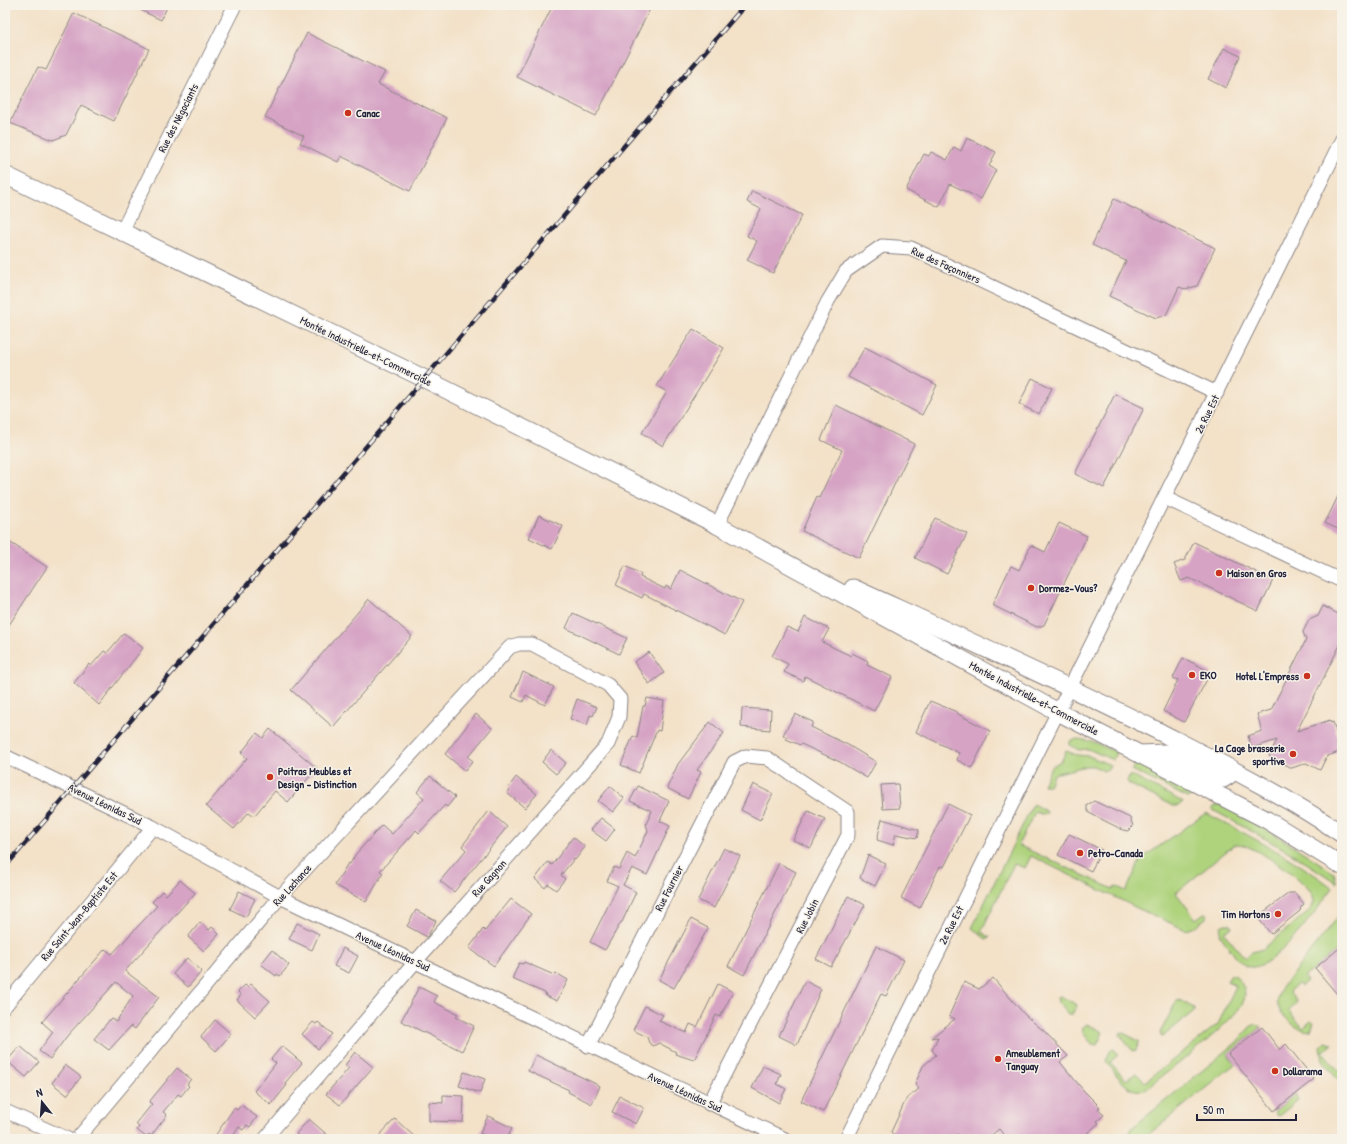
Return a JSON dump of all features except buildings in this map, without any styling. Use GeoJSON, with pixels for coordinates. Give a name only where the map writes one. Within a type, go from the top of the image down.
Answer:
{"type":"FeatureCollection","features":[{"type":"Feature","properties":{"kind":"main road","name":"Montée Industrielle-et-Commerciale"},"geometry":{"type":"LineString","coordinates":[[5,175],[423,378],[721,527],[1071,687],[1232,769],[1296,804],[1342,834]]}},
{"type":"Feature","properties":{"kind":"main road","name":"Montée Industrielle-et-Commerciale"},"geometry":{"type":"LineString","coordinates":[[721,527],[1058,712],[1267,820],[1342,866]]}},
{"type":"Feature","properties":{"kind":"main road"},"geometry":{"type":"LineString","coordinates":[[1139,754],[1165,753],[1215,778],[1224,780],[1232,769]]}},
{"type":"Feature","properties":{"kind":"street","name":"Rue des Négociants"},"geometry":{"type":"LineString","coordinates":[[122,231],[235,5]]}},
{"type":"Feature","properties":{"kind":"street","name":"2e Rue Est"},"geometry":{"type":"LineString","coordinates":[[846,1139],[949,928],[1071,687],[1342,139]]}},
{"type":"Feature","properties":{"kind":"street","name":"Rue des Façonniers"},"geometry":{"type":"LineString","coordinates":[[721,527],[828,301],[846,271],[882,246],[911,248],[1217,393]]}},
{"type":"Feature","properties":{"kind":"street"},"geometry":{"type":"LineString","coordinates":[[1165,498],[1342,581]]}},
{"type":"Feature","properties":{"kind":"street","name":"Rue Lachance"},"geometry":{"type":"LineString","coordinates":[[77,1139],[280,898],[510,647],[519,644]]}},
{"type":"Feature","properties":{"kind":"street","name":"Rue Gagnon"},"geometry":{"type":"LineString","coordinates":[[265,1139],[416,961],[608,744],[619,717],[620,699],[608,685],[532,644],[519,644]]}},
{"type":"Feature","properties":{"kind":"street","name":"Avenue Léonidas Sud"},"geometry":{"type":"LineString","coordinates":[[5,756],[153,827],[280,898],[416,961],[588,1046],[785,1139]]}},
{"type":"Feature","properties":{"kind":"street","name":"Rue Fournier"},"geometry":{"type":"LineString","coordinates":[[588,1046],[734,762],[746,756],[767,758]]}},
{"type":"Feature","properties":{"kind":"street","name":"Rue Jobin"},"geometry":{"type":"LineString","coordinates":[[709,1104],[848,835],[848,812],[767,758]]}},
{"type":"Feature","properties":{"kind":"street","name":"Rue Saint-Jean-Baptiste Est"},"geometry":{"type":"LineString","coordinates":[[5,1006],[153,827]]}},
{"type":"Feature","properties":{"kind":"street"},"geometry":{"type":"LineString","coordinates":[[5,1111],[68,1139]]}},
{"type":"Feature","properties":{"kind":"green space"},"geometry":{"type":"Polygon","coordinates":[[[1078,739],[1091,741],[1116,752],[1113,760],[1088,749],[1079,750],[1069,745],[1071,740],[1078,739]]]}},
{"type":"Feature","properties":{"kind":"green space"},"geometry":{"type":"Polygon","coordinates":[[[1066,751],[1077,755],[1089,756],[1110,765],[1108,770],[1104,771],[1093,766],[1086,766],[1054,774],[1049,785],[1043,785],[1051,767],[1062,760],[1066,751]]]}},
{"type":"Feature","properties":{"kind":"green space"},"geometry":{"type":"Polygon","coordinates":[[[1137,763],[1195,792],[1188,798],[1132,770],[1137,763]]]}},
{"type":"Feature","properties":{"kind":"green space"},"geometry":{"type":"Polygon","coordinates":[[[1130,775],[1183,802],[1178,806],[1173,806],[1129,784],[1127,781],[1130,775]]]}},
{"type":"Feature","properties":{"kind":"green space"},"geometry":{"type":"Polygon","coordinates":[[[1033,804],[1047,812],[1045,815],[1035,812],[1018,845],[1113,889],[1115,886],[1126,891],[1141,859],[1206,813],[1287,857],[1333,888],[1294,938],[1281,951],[1268,961],[1256,967],[1246,966],[1242,964],[1235,956],[1220,935],[1221,926],[1231,924],[1232,927],[1224,933],[1245,958],[1252,952],[1263,949],[1310,910],[1314,900],[1309,890],[1293,875],[1260,853],[1241,844],[1234,845],[1176,893],[1196,919],[1204,913],[1207,914],[1207,917],[1193,928],[1186,930],[1139,909],[1031,856],[1025,868],[1014,864],[981,932],[990,937],[986,939],[972,928],[1033,804]]]}},
{"type":"Feature","properties":{"kind":"green space"},"geometry":{"type":"Polygon","coordinates":[[[1219,804],[1263,828],[1320,863],[1334,873],[1337,883],[1291,853],[1211,809],[1219,804]]]}},
{"type":"Feature","properties":{"kind":"green space"},"geometry":{"type":"Polygon","coordinates":[[[1342,912],[1342,946],[1304,977],[1307,981],[1301,986],[1298,984],[1289,991],[1297,1002],[1289,1011],[1303,1028],[1311,1021],[1314,1022],[1311,1030],[1307,1031],[1292,1024],[1283,1015],[1278,1006],[1279,995],[1284,985],[1342,912]]]}},
{"type":"Feature","properties":{"kind":"green space"},"geometry":{"type":"Polygon","coordinates":[[[1231,975],[1235,975],[1242,984],[1245,996],[1239,1009],[1228,1021],[1199,1047],[1144,1090],[1132,1089],[1122,1082],[1106,1061],[1111,1049],[1114,1049],[1118,1055],[1110,1062],[1126,1080],[1136,1073],[1145,1082],[1218,1024],[1236,986],[1227,981],[1231,975]]]}},
{"type":"Feature","properties":{"kind":"green space"},"geometry":{"type":"Polygon","coordinates":[[[1060,996],[1076,1004],[1077,1006],[1072,1014],[1068,1014],[1058,1002],[1057,997],[1060,996]]]}},
{"type":"Feature","properties":{"kind":"green space"},"geometry":{"type":"Polygon","coordinates":[[[1179,1000],[1194,1008],[1194,1011],[1165,1035],[1161,1036],[1160,1033],[1176,1002],[1179,1000]]]}},
{"type":"Feature","properties":{"kind":"green space"},"geometry":{"type":"Polygon","coordinates":[[[1087,1024],[1103,1032],[1097,1045],[1092,1044],[1083,1033],[1082,1028],[1087,1024]]]}},
{"type":"Feature","properties":{"kind":"green space"},"geometry":{"type":"Polygon","coordinates":[[[1255,1024],[1262,1027],[1228,1054],[1235,1064],[1143,1139],[1129,1139],[1132,1128],[1236,1043],[1251,1026],[1255,1024]]]}},
{"type":"Feature","properties":{"kind":"green space"},"geometry":{"type":"Polygon","coordinates":[[[1121,1032],[1139,1041],[1136,1050],[1133,1051],[1120,1035],[1121,1032]]]}},
{"type":"Feature","properties":{"kind":"green space"},"geometry":{"type":"Polygon","coordinates":[[[1326,1042],[1332,1044],[1323,1052],[1342,1075],[1342,1085],[1323,1061],[1321,1047],[1326,1042]]]}},
{"type":"Feature","properties":{"kind":"green space"},"geometry":{"type":"Polygon","coordinates":[[[1295,1094],[1298,1100],[1277,1116],[1274,1111],[1295,1094]]]}},
{"type":"Feature","properties":{"kind":"railway"},"geometry":{"type":"LineString","coordinates":[[5,867],[745,5]]}},
{"type":"Feature","properties":{"kind":"place","name":"Canac"},"geometry":{"type":"Point","coordinates":[348,113]}},
{"type":"Feature","properties":{"kind":"place","name":"Maison en Gros"},"geometry":{"type":"Point","coordinates":[1219,573]}},
{"type":"Feature","properties":{"kind":"place","name":"Dormez-Vous?"},"geometry":{"type":"Point","coordinates":[1031,588]}},
{"type":"Feature","properties":{"kind":"place","name":"EKO"},"geometry":{"type":"Point","coordinates":[1192,675]}},
{"type":"Feature","properties":{"kind":"place","name":"Hotel L'Empress"},"geometry":{"type":"Point","coordinates":[1307,676]}},
{"type":"Feature","properties":{"kind":"place","name":"La Cage brasserie sportive"},"geometry":{"type":"Point","coordinates":[1293,754]}},
{"type":"Feature","properties":{"kind":"place","name":"Poitras Meubles et Design - Distinction"},"geometry":{"type":"Point","coordinates":[270,777]}},
{"type":"Feature","properties":{"kind":"place","name":"Petro-Canada"},"geometry":{"type":"Point","coordinates":[1080,853]}},
{"type":"Feature","properties":{"kind":"place","name":"Tim Hortons"},"geometry":{"type":"Point","coordinates":[1278,914]}},
{"type":"Feature","properties":{"kind":"place","name":"Ameublement Tanguay"},"geometry":{"type":"Point","coordinates":[998,1059]}},
{"type":"Feature","properties":{"kind":"place","name":"Dollarama"},"geometry":{"type":"Point","coordinates":[1275,1071]}}]}
